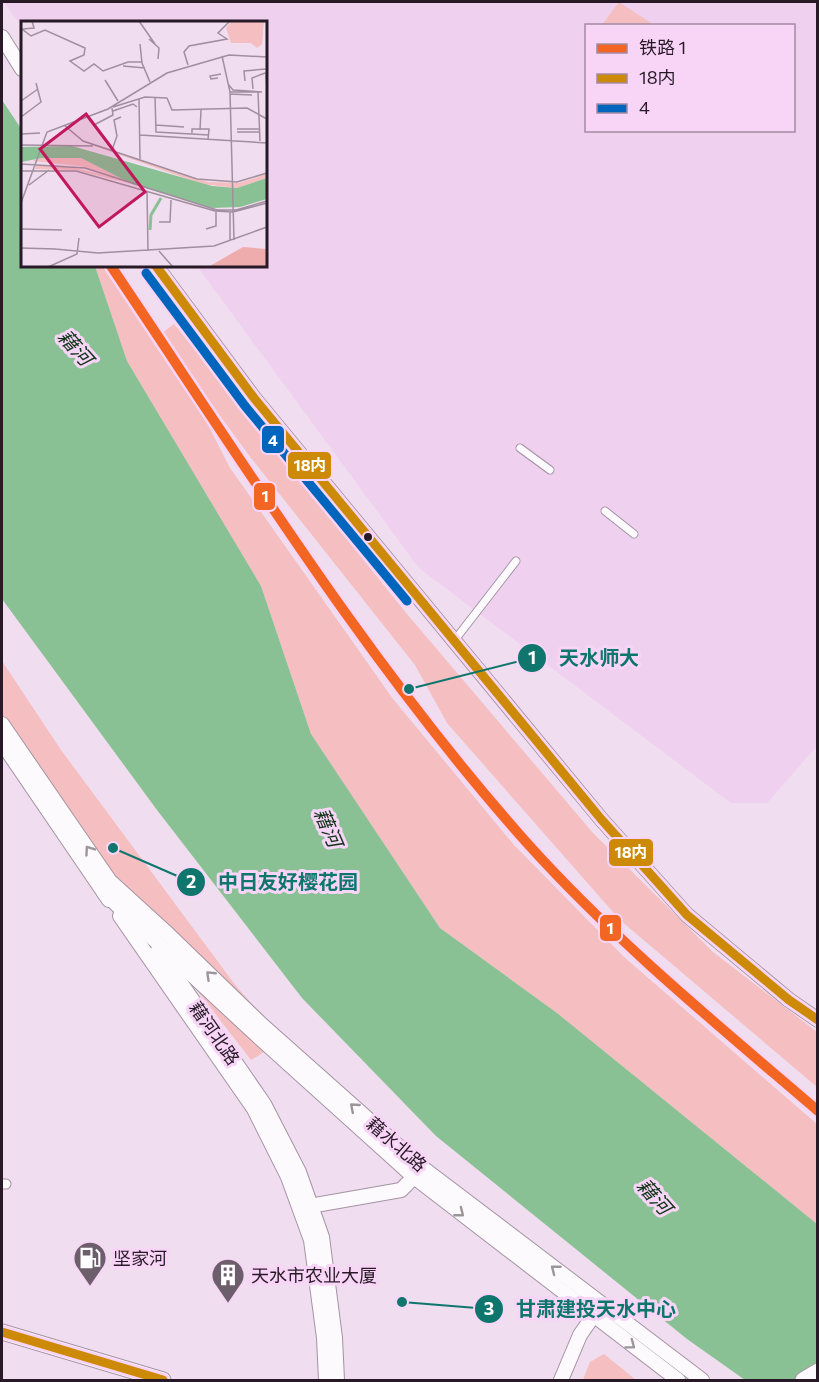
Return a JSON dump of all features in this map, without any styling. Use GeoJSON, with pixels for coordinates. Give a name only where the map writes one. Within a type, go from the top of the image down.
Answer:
{"type":"FeatureCollection","features":[{"type":"Feature","properties":{"kind":"highway"},"geometry":{"type":"LineString","coordinates":[[2,1332],[163,1380]]}},
{"type":"Feature","properties":{"kind":"highway"},"geometry":{"type":"LineString","coordinates":[[2,1340],[136,1380]]}},
{"type":"Feature","properties":{"kind":"highway"},"geometry":{"type":"LineString","coordinates":[[803,1380],[818,1371]]}},
{"type":"Feature","properties":{"kind":"main road"},"geometry":{"type":"LineString","coordinates":[[2,37],[21,67]]}},
{"type":"Feature","properties":{"kind":"main road"},"geometry":{"type":"LineString","coordinates":[[157,267],[254,398],[602,819],[687,915],[789,1000],[818,1020]]}},
{"type":"Feature","properties":{"kind":"main road","name":"藉河北路"},"geometry":{"type":"LineString","coordinates":[[2,724],[8,751],[108,888],[254,1109],[288,1177],[322,1237],[335,1338],[337,1380]]}},
{"type":"Feature","properties":{"kind":"main road","name":"藉河北路"},"geometry":{"type":"LineString","coordinates":[[108,888],[147,933],[264,1104],[299,1172],[324,1338],[326,1380]]}},
{"type":"Feature","properties":{"kind":"main road","name":"藉水北路"},"geometry":{"type":"LineString","coordinates":[[108,888],[169,935],[418,1172]]}},
{"type":"Feature","properties":{"kind":"main road","name":"藉水北路"},"geometry":{"type":"LineString","coordinates":[[147,933],[418,1172],[597,1310],[678,1380]]}},
{"type":"Feature","properties":{"kind":"main road"},"geometry":{"type":"LineString","coordinates":[[305,1207],[401,1191],[418,1172]]}},
{"type":"Feature","properties":{"kind":"main road"},"geometry":{"type":"LineString","coordinates":[[561,1380],[580,1335],[597,1310]]}},
{"type":"Feature","properties":{"kind":"main road","name":"藉水北路"},"geometry":{"type":"LineString","coordinates":[[597,1310],[702,1380]]}},
{"type":"Feature","properties":{"kind":"street"},"geometry":{"type":"LineString","coordinates":[[520,448],[550,470]]}},
{"type":"Feature","properties":{"kind":"street"},"geometry":{"type":"LineString","coordinates":[[605,511],[634,534]]}},
{"type":"Feature","properties":{"kind":"street"},"geometry":{"type":"LineString","coordinates":[[454,641],[516,561]]}},
{"type":"Feature","properties":{"kind":"shaded area"},"geometry":{"type":"Polygon","coordinates":[[[4,2],[817,2],[817,746],[767,803],[731,803],[419,568],[198,267],[267,267],[267,21],[21,21],[21,26],[4,2]]]}},
{"type":"Feature","properties":{"kind":"shaded area"},"geometry":{"type":"Polygon","coordinates":[[[619,2],[651,23],[650,24],[603,24],[619,2]]]}},
{"type":"Feature","properties":{"kind":"shaded area"},"geometry":{"type":"Polygon","coordinates":[[[95,267],[115,267],[161,334],[174,324],[407,614],[593,833],[713,952],[817,1032],[817,1087],[620,920],[447,723],[415,665],[251,458],[164,339],[230,468],[393,699],[514,845],[624,957],[817,1124],[817,1224],[557,1013],[440,928],[311,734],[261,586],[127,361],[95,267]]]}},
{"type":"Feature","properties":{"kind":"shaded area"},"geometry":{"type":"Polygon","coordinates":[[[2,661],[61,750],[236,986],[284,1040],[251,1060],[162,945],[2,715],[2,661]]]}},
{"type":"Feature","properties":{"kind":"shaded area"},"geometry":{"type":"Polygon","coordinates":[[[604,1354],[636,1380],[583,1380],[590,1362],[604,1354]]]}},
{"type":"Feature","properties":{"kind":"water","name":"藉河"},"geometry":{"type":"Polygon","coordinates":[[[2,100],[21,128],[21,267],[95,267],[127,361],[261,586],[311,734],[440,928],[557,1013],[817,1224],[817,1380],[745,1380],[687,1339],[436,1136],[302,998],[157,810],[2,599],[2,100]]]}},
{"type":"Feature","properties":{"kind":"rail line","name":"1"},"geometry":{"type":"LineString","coordinates":[[112,267],[309,562],[414,706],[469,775],[527,843],[631,948],[818,1111]]}},
{"type":"Feature","properties":{"kind":"transit line","name":"18内"},"geometry":{"type":"LineString","coordinates":[[157,267],[254,398],[601,819],[687,915],[789,1000],[818,1020]]}},
{"type":"Feature","properties":{"kind":"transit line","name":"4"},"geometry":{"type":"LineString","coordinates":[[146,273],[245,406],[407,601]]}},
{"type":"Feature","properties":{"kind":"transit line","name":"18内"},"geometry":{"type":"LineString","coordinates":[[2,1332],[163,1380]]}},
{"type":"Feature","properties":{"kind":"place","name":"天水师大"},"geometry":{"type":"Point","coordinates":[409,689]}},
{"type":"Feature","properties":{"kind":"place","name":"中日友好樱花园"},"geometry":{"type":"Point","coordinates":[113,848]}},
{"type":"Feature","properties":{"kind":"place","name":"坚家河"},"geometry":{"type":"Point","coordinates":[90,1287]}},
{"type":"Feature","properties":{"kind":"place","name":"甘肃建投天水中心"},"geometry":{"type":"Point","coordinates":[402,1302]}},
{"type":"Feature","properties":{"kind":"place","name":"天水市农业大厦"},"geometry":{"type":"Point","coordinates":[228,1304]}}]}
